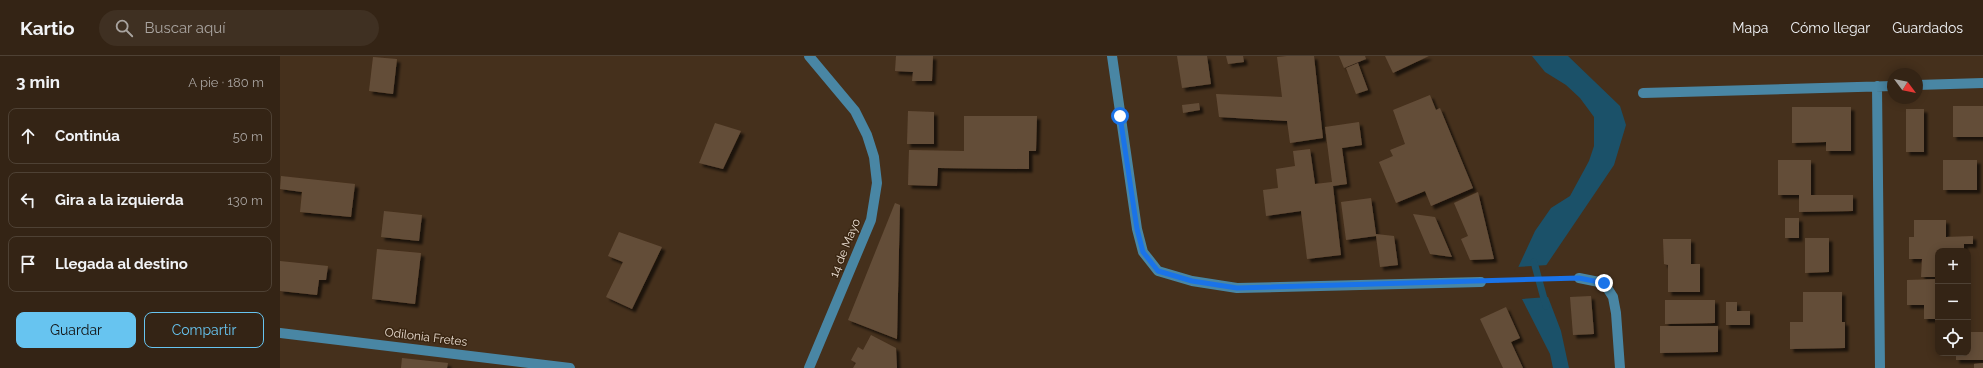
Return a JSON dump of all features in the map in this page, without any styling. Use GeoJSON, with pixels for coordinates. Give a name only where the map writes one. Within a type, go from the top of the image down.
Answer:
{"type":"FeatureCollection","features":[{"type":"Feature","properties":{"kind":"street","name":"14 de Mayo"},"geometry":{"type":"LineString","coordinates":[[809,56],[854,111],[867,135],[874,157],[877,183],[871,220],[809,368]]}},
{"type":"Feature","properties":{"kind":"street"},"geometry":{"type":"LineString","coordinates":[[1112,56],[1137,229],[1143,252],[1158,271],[1192,281],[1237,288],[1481,282]]}},
{"type":"Feature","properties":{"kind":"street"},"geometry":{"type":"LineString","coordinates":[[1923,85],[1983,83]]}},
{"type":"Feature","properties":{"kind":"street"},"geometry":{"type":"LineString","coordinates":[[1877,86],[1880,368]]}},
{"type":"Feature","properties":{"kind":"street"},"geometry":{"type":"LineString","coordinates":[[1643,92],[1887,86]]}},
{"type":"Feature","properties":{"kind":"street"},"geometry":{"type":"LineString","coordinates":[[1579,278],[1604,283],[1613,297],[1616,313],[1620,368]]}},
{"type":"Feature","properties":{"kind":"street","name":"Odilonia Fretes"},"geometry":{"type":"LineString","coordinates":[[280,333],[570,368]]}},
{"type":"Feature","properties":{"kind":"path"},"geometry":{"type":"LineString","coordinates":[[1481,282],[1579,278]]}},
{"type":"Feature","properties":{"kind":"water"},"geometry":{"type":"Polygon","coordinates":[[[1532,56],[1568,56],[1620,106],[1626,125],[1614,165],[1543,270],[1516,272],[1535,231],[1551,208],[1570,196],[1589,161],[1594,146],[1594,117],[1580,98],[1566,85],[1545,72],[1532,56]]]}},
{"type":"Feature","properties":{"kind":"water"},"geometry":{"type":"Polygon","coordinates":[[[1548,297],[1561,331],[1569,368],[1553,368],[1550,354],[1522,299],[1548,297]]]}},
{"type":"Feature","properties":{"kind":"pier"},"geometry":{"type":"Polygon","coordinates":[[[1548,265],[1543,272],[1516,274],[1514,272],[1516,267],[1548,265]]]}},
{"type":"Feature","properties":{"kind":"building"},"geometry":{"type":"Polygon","coordinates":[[[896,56],[933,56],[932,81],[912,81],[913,72],[895,71],[896,56]]]}},
{"type":"Feature","properties":{"kind":"building"},"geometry":{"type":"Polygon","coordinates":[[[1177,56],[1207,56],[1211,84],[1182,88],[1177,56]]]}},
{"type":"Feature","properties":{"kind":"building"},"geometry":{"type":"Polygon","coordinates":[[[1226,56],[1243,56],[1244,62],[1228,64],[1226,56]]]}},
{"type":"Feature","properties":{"kind":"building"},"geometry":{"type":"Polygon","coordinates":[[[1314,56],[1323,138],[1290,143],[1287,121],[1219,117],[1216,94],[1282,97],[1277,57],[1314,56]]]}},
{"type":"Feature","properties":{"kind":"building"},"geometry":{"type":"Polygon","coordinates":[[[1339,56],[1365,56],[1366,59],[1344,68],[1339,56]]]}},
{"type":"Feature","properties":{"kind":"building"},"geometry":{"type":"Polygon","coordinates":[[[1385,56],[1429,56],[1393,73],[1385,56]]]}},
{"type":"Feature","properties":{"kind":"building"},"geometry":{"type":"Polygon","coordinates":[[[373,57],[397,59],[393,94],[369,91],[373,57]]]}},
{"type":"Feature","properties":{"kind":"building"},"geometry":{"type":"Polygon","coordinates":[[[1358,63],[1368,90],[1356,94],[1346,68],[1358,63]]]}},
{"type":"Feature","properties":{"kind":"building"},"geometry":{"type":"Polygon","coordinates":[[[1430,95],[1436,110],[1440,108],[1473,188],[1431,206],[1425,191],[1396,203],[1379,162],[1393,156],[1390,150],[1405,144],[1393,110],[1430,95]]]}},
{"type":"Feature","properties":{"kind":"building"},"geometry":{"type":"Polygon","coordinates":[[[1199,103],[1200,110],[1183,113],[1182,105],[1199,103]]]}},
{"type":"Feature","properties":{"kind":"building"},"geometry":{"type":"Polygon","coordinates":[[[1953,106],[1983,106],[1983,137],[1953,137],[1953,106]]]}},
{"type":"Feature","properties":{"kind":"building"},"geometry":{"type":"Polygon","coordinates":[[[1792,107],[1851,107],[1851,151],[1826,151],[1826,142],[1792,143],[1792,107]]]}},
{"type":"Feature","properties":{"kind":"building"},"geometry":{"type":"Polygon","coordinates":[[[1906,109],[1924,109],[1924,152],[1906,152],[1906,109]]]}},
{"type":"Feature","properties":{"kind":"building"},"geometry":{"type":"Polygon","coordinates":[[[908,111],[934,112],[934,144],[907,144],[908,111]]]}},
{"type":"Feature","properties":{"kind":"building"},"geometry":{"type":"Polygon","coordinates":[[[964,116],[1037,116],[1036,151],[1029,151],[1029,169],[938,168],[937,186],[908,185],[909,150],[964,151],[964,116]]]}},
{"type":"Feature","properties":{"kind":"building"},"geometry":{"type":"Polygon","coordinates":[[[1359,122],[1362,145],[1342,148],[1347,184],[1333,186],[1341,255],[1307,259],[1301,211],[1266,216],[1263,190],[1278,188],[1276,169],[1295,166],[1293,151],[1310,149],[1315,184],[1332,182],[1325,127],[1359,122]]]}},
{"type":"Feature","properties":{"kind":"building"},"geometry":{"type":"Polygon","coordinates":[[[715,123],[741,131],[723,169],[699,163],[715,123]]]}},
{"type":"Feature","properties":{"kind":"building"},"geometry":{"type":"Polygon","coordinates":[[[1778,160],[1811,160],[1811,195],[1853,195],[1853,211],[1799,212],[1799,195],[1778,195],[1778,160]]]}},
{"type":"Feature","properties":{"kind":"building"},"geometry":{"type":"Polygon","coordinates":[[[1943,160],[1977,160],[1977,190],[1943,190],[1943,160]]]}},
{"type":"Feature","properties":{"kind":"building"},"geometry":{"type":"Polygon","coordinates":[[[281,176],[355,184],[351,217],[300,212],[302,192],[280,189],[281,176]]]}},
{"type":"Feature","properties":{"kind":"building"},"geometry":{"type":"Polygon","coordinates":[[[1478,192],[1494,259],[1470,260],[1461,239],[1468,236],[1454,203],[1478,192]]]}},
{"type":"Feature","properties":{"kind":"building"},"geometry":{"type":"Polygon","coordinates":[[[1371,198],[1376,234],[1394,236],[1398,265],[1380,267],[1376,236],[1346,240],[1341,202],[1371,198]]]}},
{"type":"Feature","properties":{"kind":"building"},"geometry":{"type":"Polygon","coordinates":[[[895,203],[900,205],[897,339],[848,320],[895,203]]]}},
{"type":"Feature","properties":{"kind":"building"},"geometry":{"type":"Polygon","coordinates":[[[384,211],[422,215],[419,241],[381,237],[384,211]]]}},
{"type":"Feature","properties":{"kind":"building"},"geometry":{"type":"Polygon","coordinates":[[[1413,214],[1435,217],[1452,257],[1430,254],[1413,214]]]}},
{"type":"Feature","properties":{"kind":"building"},"geometry":{"type":"Polygon","coordinates":[[[1785,218],[1799,218],[1799,238],[1785,238],[1785,218]]]}},
{"type":"Feature","properties":{"kind":"building"},"geometry":{"type":"Polygon","coordinates":[[[1914,220],[1946,220],[1946,237],[1973,236],[1973,244],[1964,244],[1964,248],[1935,248],[1935,277],[1921,277],[1922,259],[1909,259],[1909,237],[1914,237],[1914,220]]]}},
{"type":"Feature","properties":{"kind":"building"},"geometry":{"type":"Polygon","coordinates":[[[619,232],[662,247],[632,309],[606,297],[623,262],[608,256],[619,232]]]}},
{"type":"Feature","properties":{"kind":"building"},"geometry":{"type":"Polygon","coordinates":[[[1805,238],[1829,238],[1829,272],[1805,273],[1805,238]]]}},
{"type":"Feature","properties":{"kind":"building"},"geometry":{"type":"Polygon","coordinates":[[[1663,239],[1691,239],[1691,264],[1700,264],[1700,292],[1668,292],[1668,265],[1664,264],[1663,239]]]}},
{"type":"Feature","properties":{"kind":"building"},"geometry":{"type":"Polygon","coordinates":[[[377,249],[421,253],[415,304],[372,299],[377,249]]]}},
{"type":"Feature","properties":{"kind":"building"},"geometry":{"type":"Polygon","coordinates":[[[280,261],[328,266],[326,280],[319,280],[317,295],[280,291],[280,261]]]}},
{"type":"Feature","properties":{"kind":"building"},"geometry":{"type":"Polygon","coordinates":[[[1935,279],[1935,319],[1924,319],[1924,305],[1907,305],[1907,280],[1935,279]]]}},
{"type":"Feature","properties":{"kind":"building"},"geometry":{"type":"Polygon","coordinates":[[[1803,292],[1842,292],[1842,322],[1845,322],[1845,348],[1790,349],[1790,322],[1803,322],[1803,292]]]}},
{"type":"Feature","properties":{"kind":"building"},"geometry":{"type":"Polygon","coordinates":[[[1591,296],[1594,334],[1573,335],[1570,297],[1591,296]]]}},
{"type":"Feature","properties":{"kind":"building"},"geometry":{"type":"Polygon","coordinates":[[[1665,300],[1715,300],[1715,323],[1665,324],[1665,300]]]}},
{"type":"Feature","properties":{"kind":"building"},"geometry":{"type":"Polygon","coordinates":[[[1726,302],[1737,302],[1737,311],[1750,311],[1750,325],[1726,325],[1726,302]]]}},
{"type":"Feature","properties":{"kind":"building"},"geometry":{"type":"Polygon","coordinates":[[[1506,307],[1520,338],[1511,342],[1523,368],[1503,368],[1480,319],[1506,307]]]}},
{"type":"Feature","properties":{"kind":"building"},"geometry":{"type":"Polygon","coordinates":[[[1660,326],[1718,326],[1718,352],[1660,353],[1660,326]]]}},
{"type":"Feature","properties":{"kind":"building"},"geometry":{"type":"Polygon","coordinates":[[[1971,332],[1983,332],[1983,360],[1956,360],[1956,356],[1971,356],[1971,332]]]}},
{"type":"Feature","properties":{"kind":"building"},"geometry":{"type":"Polygon","coordinates":[[[871,335],[896,348],[897,368],[853,368],[856,363],[851,360],[858,347],[863,350],[871,335]]]}},
{"type":"Feature","properties":{"kind":"building"},"geometry":{"type":"Polygon","coordinates":[[[402,358],[448,363],[447,368],[401,368],[402,358]]]}},
{"type":"Feature","properties":{"kind":"building"},"geometry":{"type":"Polygon","coordinates":[[[1983,363],[1983,368],[1974,368],[1974,364],[1983,363]]]}},
{"type":"Feature","properties":{"kind":"waterway"},"geometry":{"type":"LineString","coordinates":[[1534,262],[1546,306]]}},
{"type":"Feature","properties":{"kind":"route"},"geometry":{"type":"LineString","coordinates":[[1120,116],[1137,229],[1143,252],[1158,271],[1192,281],[1237,288],[1579,278],[1604,283]]}}]}
